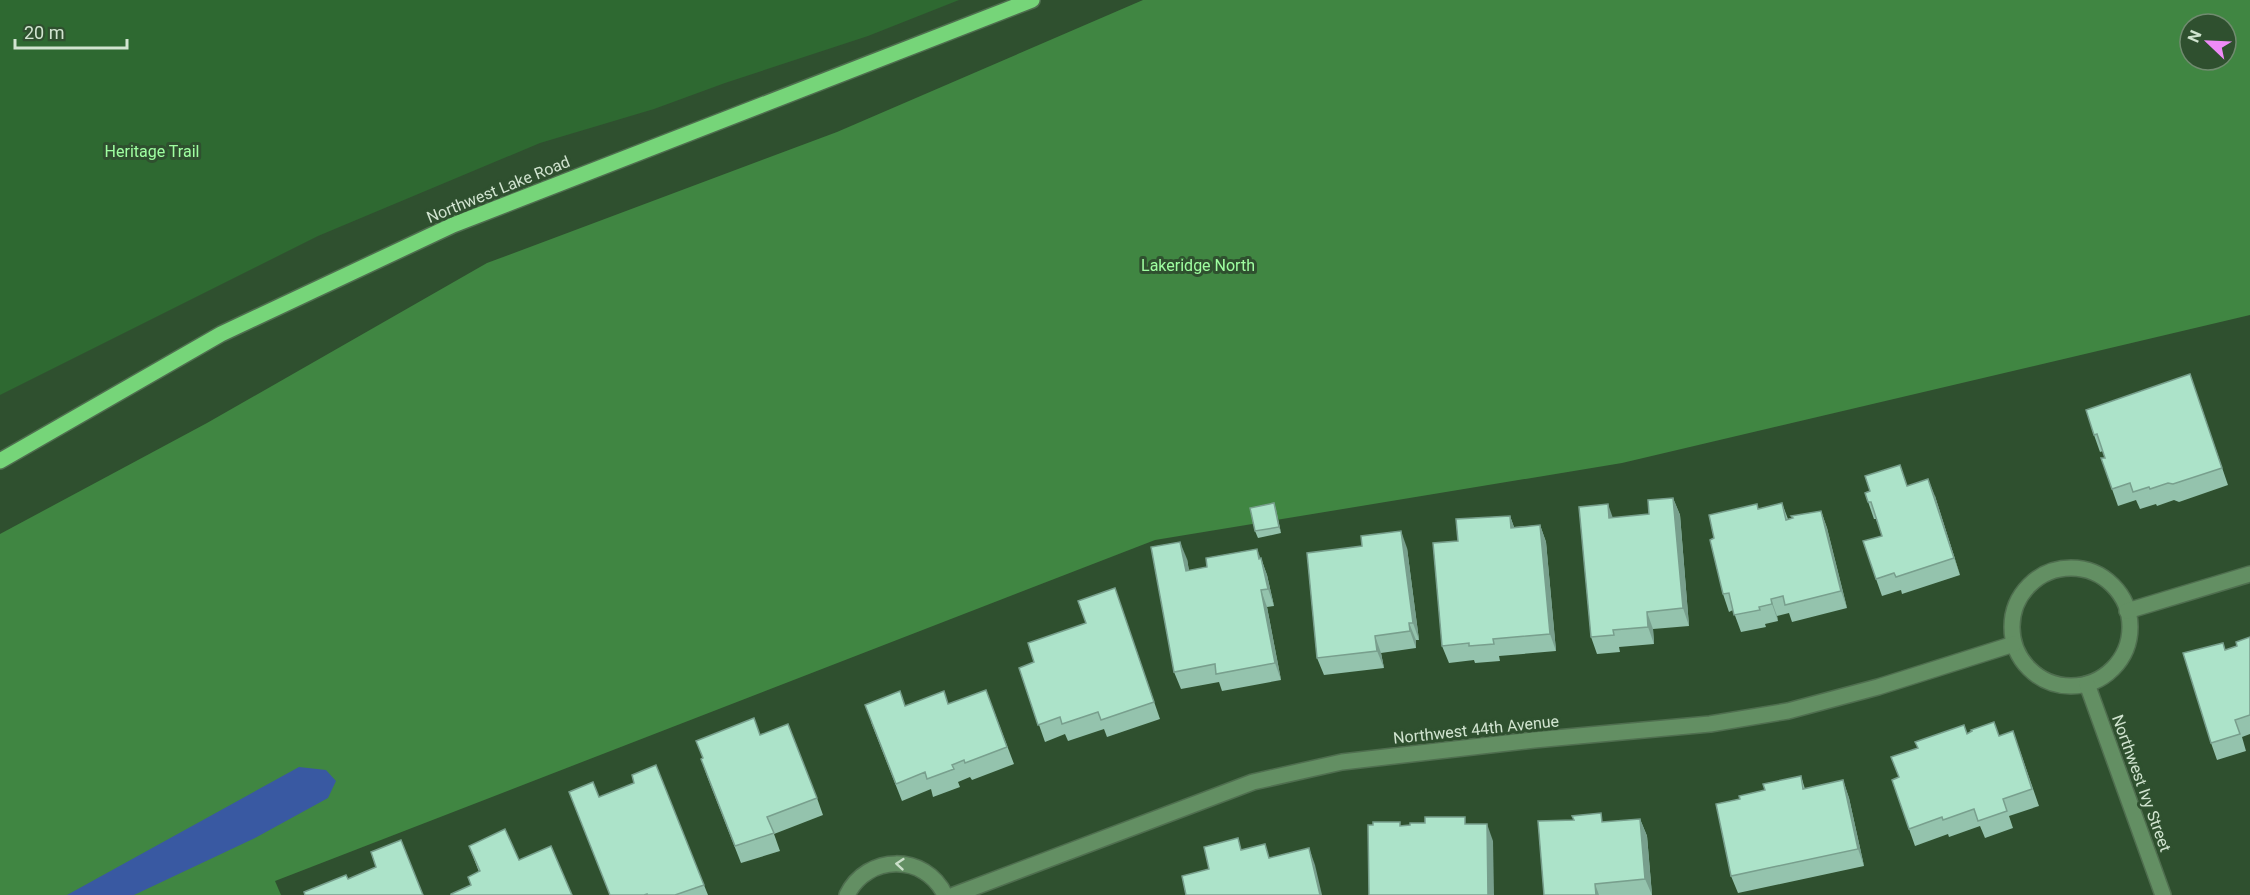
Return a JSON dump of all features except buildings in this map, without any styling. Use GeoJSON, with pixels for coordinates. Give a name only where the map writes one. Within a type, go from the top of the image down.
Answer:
{"type":"FeatureCollection","features":[{"type":"Feature","properties":{"kind":"main road","name":"Northwest Lake Road"},"geometry":{"type":"LineString","coordinates":[[0,461],[222,334],[453,225],[1032,0]]}},
{"type":"Feature","properties":{"kind":"street"},"geometry":{"type":"LineString","coordinates":[[2058,569],[2081,569],[2103,577],[2119,594],[2127,611],[2129,638],[2120,659],[2104,676],[2087,684],[2060,686],[2038,677],[2022,661],[2014,644],[2011,628],[2012,616],[2021,595],[2037,578],[2058,569]]}},
{"type":"Feature","properties":{"kind":"street"},"geometry":{"type":"LineString","coordinates":[[2127,611],[2250,574]]}},
{"type":"Feature","properties":{"kind":"street","name":"Northwest 44th Avenue"},"geometry":{"type":"LineString","coordinates":[[954,895],[1253,782],[1342,762],[1534,740],[1710,724],[1788,711],[1878,687],[2014,644]]}},
{"type":"Feature","properties":{"kind":"street","name":"Northwest Ivy Street"},"geometry":{"type":"LineString","coordinates":[[2087,684],[2163,895]]}},
{"type":"Feature","properties":{"kind":"street"},"geometry":{"type":"LineString","coordinates":[[846,895],[853,884],[868,870],[888,863],[898,863],[909,864],[928,873],[936,880],[945,895]]}},
{"type":"Feature","properties":{"kind":"green space","name":"Heritage Trail"},"geometry":{"type":"Polygon","coordinates":[[[0,0],[959,0],[868,36],[654,109],[540,143],[318,236],[0,395],[0,0]]]}},
{"type":"Feature","properties":{"kind":"green space","name":"Lakeridge North"},"geometry":{"type":"Polygon","coordinates":[[[1143,0],[2250,0],[2250,315],[1622,463],[1155,540],[275,881],[281,895],[0,895],[0,534],[207,423],[487,263],[837,132],[1143,0]]]}},
{"type":"Feature","properties":{"kind":"water"},"geometry":{"type":"Polygon","coordinates":[[[299,767],[326,770],[336,781],[328,798],[255,838],[134,895],[67,895],[299,767]]]}}]}
